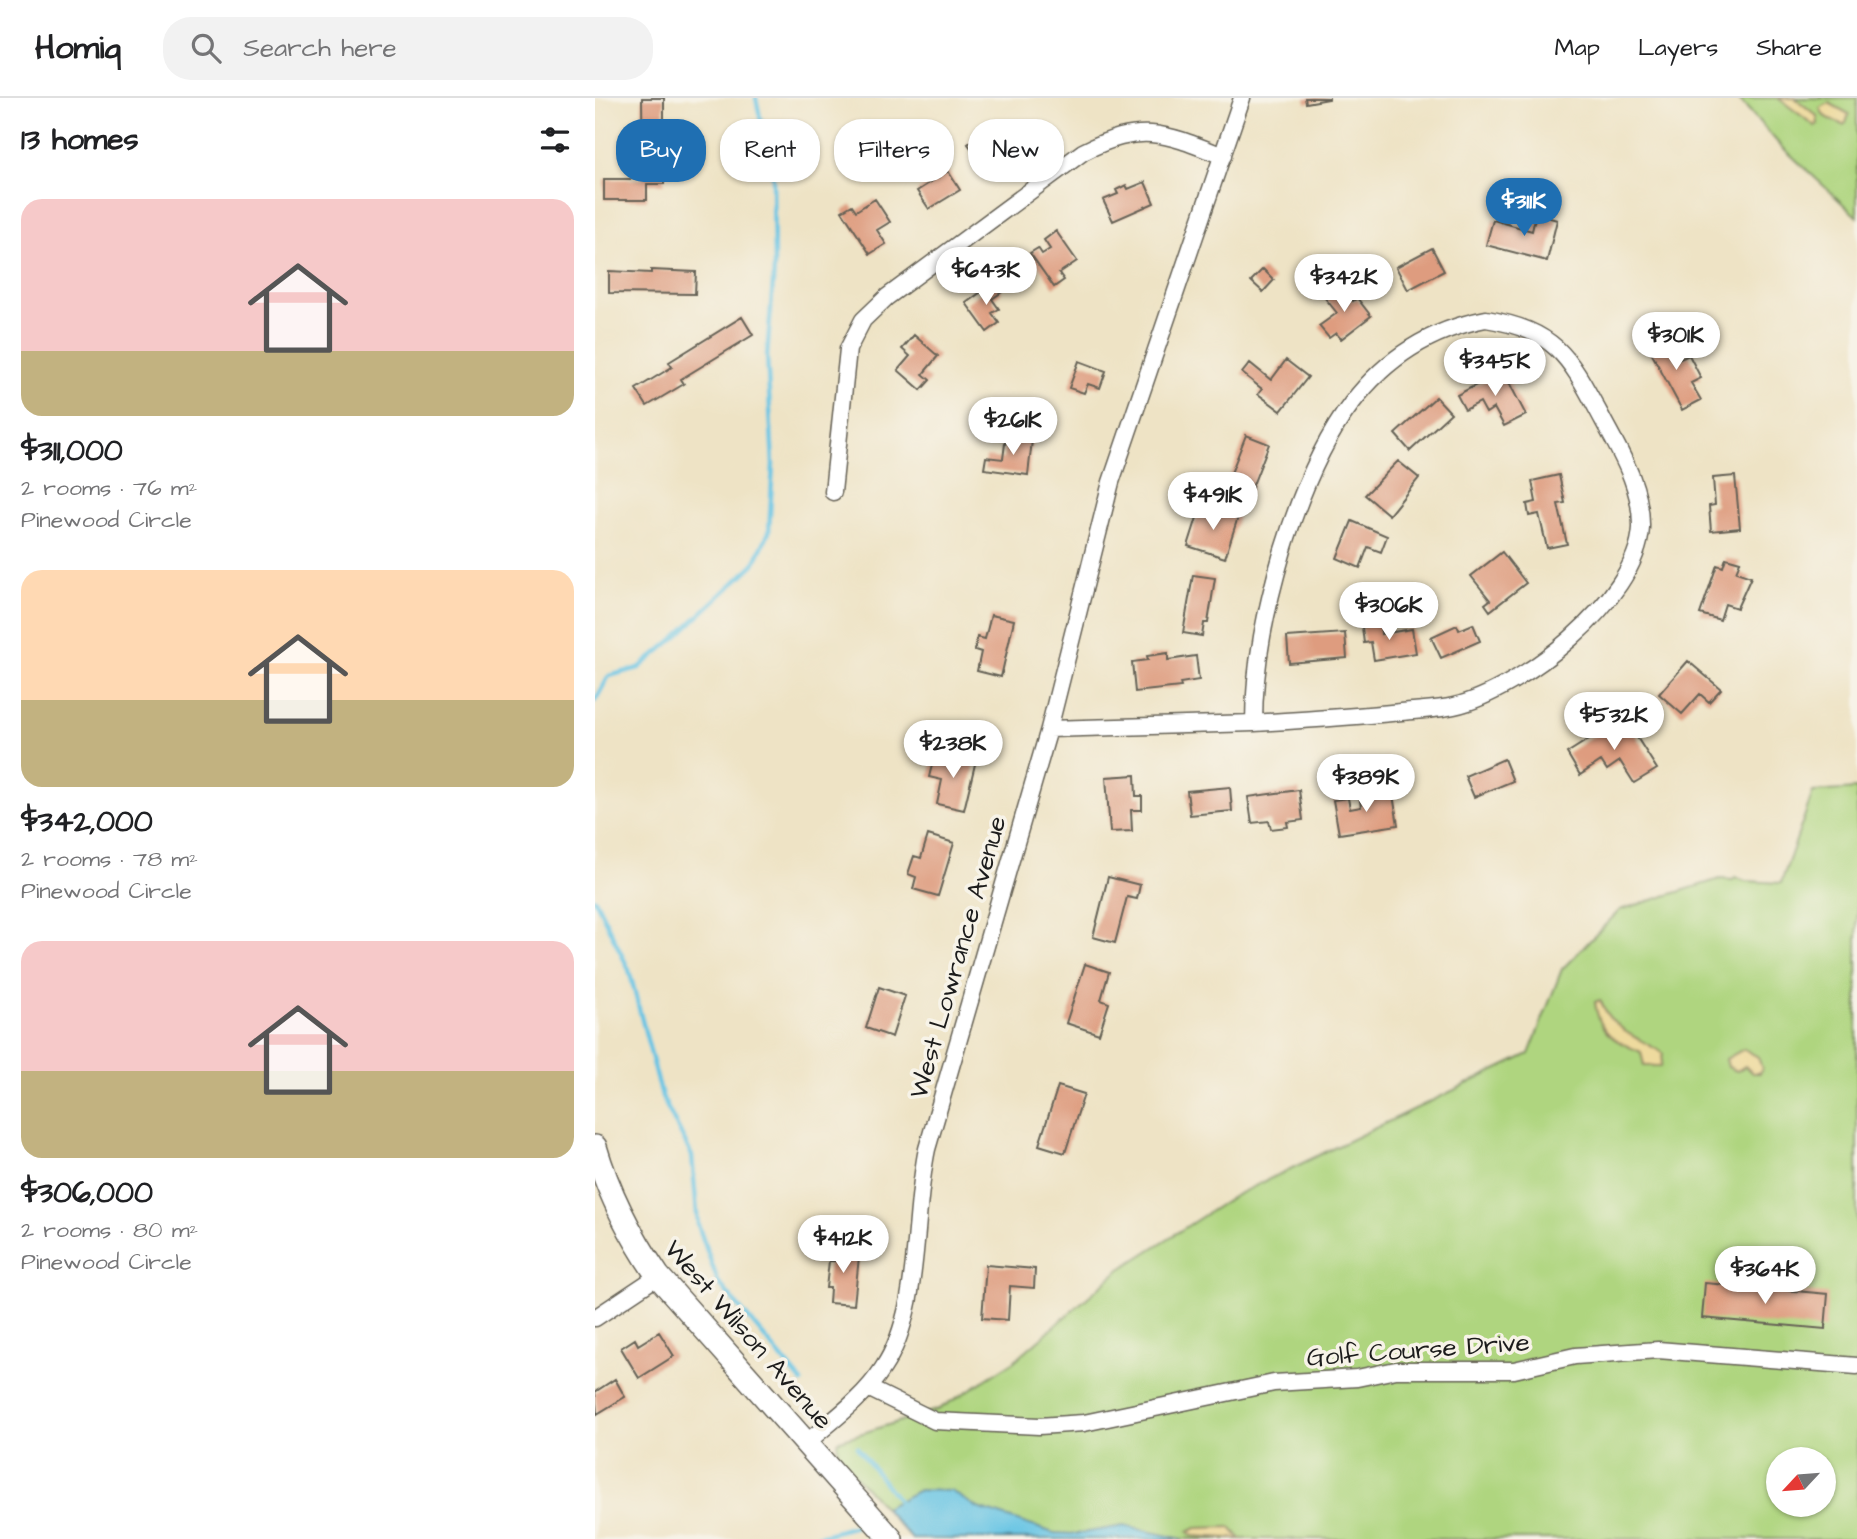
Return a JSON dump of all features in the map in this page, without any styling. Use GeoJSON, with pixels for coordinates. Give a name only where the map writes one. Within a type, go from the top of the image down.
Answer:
{"type":"FeatureCollection","features":[{"type":"Feature","properties":{"kind":"street","name":"West Lowrance Avenue"},"geometry":{"type":"LineString","coordinates":[[806,1443],[868,1388],[897,1344],[908,1311],[918,1189],[927,1149],[1049,729],[1111,482],[1242,98]]}},
{"type":"Feature","properties":{"kind":"street"},"geometry":{"type":"LineString","coordinates":[[832,492],[848,349],[863,320],[887,297],[1083,152],[1114,136],[1148,132],[1181,139],[1223,156]]}},
{"type":"Feature","properties":{"kind":"street"},"geometry":{"type":"LineString","coordinates":[[1049,729],[1254,723],[1455,706],[1510,682],[1550,655],[1602,605],[1632,564],[1641,529],[1638,493],[1625,460],[1574,367],[1551,341],[1521,325],[1486,319],[1451,326],[1415,345],[1393,361],[1353,399],[1323,444],[1296,507],[1266,606],[1256,667],[1254,723]]}},
{"type":"Feature","properties":{"kind":"street","name":"West Wilson Avenue"},"geometry":{"type":"LineString","coordinates":[[595,1147],[615,1204],[634,1242],[658,1276],[891,1539]]}},
{"type":"Feature","properties":{"kind":"street"},"geometry":{"type":"LineString","coordinates":[[595,1318],[658,1276]]}},
{"type":"Feature","properties":{"kind":"street","name":"Golf Course Drive"},"geometry":{"type":"LineString","coordinates":[[868,1388],[935,1421],[1039,1426],[1085,1423],[1274,1383],[1331,1380],[1415,1369],[1514,1370],[1575,1356],[1629,1351],[1658,1350],[1857,1366]]}},
{"type":"Feature","properties":{"kind":"green space"},"geometry":{"type":"Polygon","coordinates":[[[1738,98],[1857,98],[1857,217],[1779,144],[1738,98]]]}},
{"type":"Feature","properties":{"kind":"green space"},"geometry":{"type":"Polygon","coordinates":[[[1857,789],[1857,1539],[912,1539],[839,1458],[837,1441],[939,1409],[1013,1362],[1119,1270],[1234,1196],[1529,1054],[1562,969],[1620,910],[1720,879],[1733,880],[1735,877],[1745,881],[1781,883],[1813,792],[1857,789]]]}},
{"type":"Feature","properties":{"kind":"sand"},"geometry":{"type":"Polygon","coordinates":[[[1778,98],[1795,98],[1817,116],[1818,124],[1815,126],[1778,98]]]}},
{"type":"Feature","properties":{"kind":"sand"},"geometry":{"type":"Polygon","coordinates":[[[1829,103],[1849,114],[1846,123],[1843,125],[1824,116],[1820,108],[1829,103]]]}},
{"type":"Feature","properties":{"kind":"sand"},"geometry":{"type":"Polygon","coordinates":[[[1600,1000],[1609,1017],[1626,1032],[1663,1053],[1661,1066],[1644,1066],[1641,1052],[1623,1044],[1604,1029],[1595,1002],[1600,1000]]]}},
{"type":"Feature","properties":{"kind":"sand"},"geometry":{"type":"Polygon","coordinates":[[[1744,1049],[1758,1057],[1762,1069],[1760,1073],[1752,1073],[1745,1066],[1737,1071],[1728,1067],[1726,1059],[1744,1049]]]}},
{"type":"Feature","properties":{"kind":"sand"},"geometry":{"type":"Polygon","coordinates":[[[1230,1527],[1241,1539],[1193,1536],[1188,1532],[1196,1528],[1230,1527]]]}},
{"type":"Feature","properties":{"kind":"water"},"geometry":{"type":"Polygon","coordinates":[[[919,1490],[951,1491],[978,1508],[1054,1533],[1075,1534],[1124,1526],[1182,1539],[912,1539],[884,1508],[919,1490]]]}},
{"type":"Feature","properties":{"kind":"building"},"geometry":{"type":"Polygon","coordinates":[[[642,98],[664,98],[664,119],[642,119],[642,98]]]}},
{"type":"Feature","properties":{"kind":"building"},"geometry":{"type":"Polygon","coordinates":[[[1305,98],[1329,98],[1329,99],[1306,103],[1305,98]]]}},
{"type":"Feature","properties":{"kind":"building"},"geometry":{"type":"Polygon","coordinates":[[[604,179],[664,184],[647,184],[647,200],[604,200],[604,179]]]}},
{"type":"Feature","properties":{"kind":"building"},"geometry":{"type":"Polygon","coordinates":[[[954,180],[960,190],[929,209],[917,191],[931,182],[954,180]]]}},
{"type":"Feature","properties":{"kind":"building"},"geometry":{"type":"Polygon","coordinates":[[[1145,182],[1154,203],[1113,221],[1103,200],[1118,194],[1116,190],[1126,185],[1128,189],[1145,182]]]}},
{"type":"Feature","properties":{"kind":"building"},"geometry":{"type":"Polygon","coordinates":[[[875,199],[890,222],[877,230],[886,244],[870,254],[842,211],[852,205],[856,211],[875,199]]]}},
{"type":"Feature","properties":{"kind":"building"},"geometry":{"type":"Polygon","coordinates":[[[1536,214],[1557,220],[1547,261],[1486,245],[1493,220],[1532,231],[1536,214]]]}},
{"type":"Feature","properties":{"kind":"building"},"geometry":{"type":"Polygon","coordinates":[[[1056,231],[1077,261],[1059,273],[1064,280],[1054,287],[1030,253],[1038,248],[1042,254],[1050,249],[1044,240],[1056,231]]]}},
{"type":"Feature","properties":{"kind":"building"},"geometry":{"type":"Polygon","coordinates":[[[1432,248],[1444,271],[1408,290],[1396,267],[1432,248]]]}},
{"type":"Feature","properties":{"kind":"building"},"geometry":{"type":"Polygon","coordinates":[[[1263,269],[1274,280],[1263,292],[1251,281],[1263,269]]]}},
{"type":"Feature","properties":{"kind":"building"},"geometry":{"type":"Polygon","coordinates":[[[651,270],[696,272],[695,294],[609,293],[609,271],[651,273],[651,270]]]}},
{"type":"Feature","properties":{"kind":"building"},"geometry":{"type":"Polygon","coordinates":[[[995,282],[1002,292],[992,299],[999,309],[992,313],[999,323],[987,332],[966,303],[995,282]]]}},
{"type":"Feature","properties":{"kind":"building"},"geometry":{"type":"Polygon","coordinates":[[[1341,286],[1353,301],[1357,298],[1371,316],[1341,339],[1336,333],[1329,338],[1319,326],[1337,313],[1325,298],[1341,286]]]}},
{"type":"Feature","properties":{"kind":"building"},"geometry":{"type":"Polygon","coordinates":[[[742,317],[753,335],[681,379],[684,384],[647,406],[636,389],[672,367],[669,362],[742,317]]]}},
{"type":"Feature","properties":{"kind":"building"},"geometry":{"type":"Polygon","coordinates":[[[1662,334],[1676,361],[1689,355],[1701,378],[1691,383],[1701,400],[1682,410],[1646,343],[1662,334]]]}},
{"type":"Feature","properties":{"kind":"building"},"geometry":{"type":"Polygon","coordinates":[[[914,335],[938,356],[923,374],[930,380],[921,390],[898,370],[910,356],[902,349],[914,335]]]}},
{"type":"Feature","properties":{"kind":"building"},"geometry":{"type":"Polygon","coordinates":[[[1286,360],[1308,377],[1281,411],[1258,394],[1262,389],[1242,373],[1250,363],[1271,380],[1286,360]]]}},
{"type":"Feature","properties":{"kind":"building"},"geometry":{"type":"Polygon","coordinates":[[[1079,361],[1106,371],[1100,388],[1088,384],[1084,393],[1069,388],[1079,361]]]}},
{"type":"Feature","properties":{"kind":"building"},"geometry":{"type":"Polygon","coordinates":[[[1503,371],[1526,415],[1504,426],[1494,408],[1486,413],[1480,402],[1465,410],[1457,395],[1503,371]]]}},
{"type":"Feature","properties":{"kind":"building"},"geometry":{"type":"Polygon","coordinates":[[[1436,397],[1451,413],[1410,451],[1395,434],[1436,397]]]}},
{"type":"Feature","properties":{"kind":"building"},"geometry":{"type":"Polygon","coordinates":[[[1246,435],[1269,444],[1249,495],[1226,486],[1246,435]]]}},
{"type":"Feature","properties":{"kind":"building"},"geometry":{"type":"Polygon","coordinates":[[[1006,436],[1032,440],[1028,475],[984,469],[986,457],[1003,459],[1006,436]]]}},
{"type":"Feature","properties":{"kind":"building"},"geometry":{"type":"Polygon","coordinates":[[[1398,461],[1419,478],[1389,515],[1365,495],[1398,461]]]}},
{"type":"Feature","properties":{"kind":"building"},"geometry":{"type":"Polygon","coordinates":[[[1559,475],[1565,503],[1558,504],[1567,544],[1547,548],[1539,514],[1529,516],[1527,504],[1536,502],[1532,481],[1559,475]]]}},
{"type":"Feature","properties":{"kind":"building"},"geometry":{"type":"Polygon","coordinates":[[[1735,476],[1740,528],[1711,531],[1709,506],[1715,505],[1713,478],[1735,476]]]}},
{"type":"Feature","properties":{"kind":"building"},"geometry":{"type":"Polygon","coordinates":[[[1201,505],[1238,517],[1225,558],[1188,546],[1201,505]]]}},
{"type":"Feature","properties":{"kind":"building"},"geometry":{"type":"Polygon","coordinates":[[[1352,521],[1387,536],[1381,552],[1368,547],[1360,568],[1337,558],[1352,521]]]}},
{"type":"Feature","properties":{"kind":"building"},"geometry":{"type":"Polygon","coordinates":[[[1502,552],[1526,583],[1490,611],[1485,604],[1490,600],[1471,576],[1502,552]]]}},
{"type":"Feature","properties":{"kind":"building"},"geometry":{"type":"Polygon","coordinates":[[[1726,558],[1740,562],[1736,572],[1751,577],[1737,608],[1725,604],[1720,620],[1700,614],[1717,565],[1723,567],[1726,558]]]}},
{"type":"Feature","properties":{"kind":"building"},"geometry":{"type":"Polygon","coordinates":[[[1193,575],[1215,578],[1208,623],[1204,623],[1202,636],[1183,633],[1193,575]]]}},
{"type":"Feature","properties":{"kind":"building"},"geometry":{"type":"Polygon","coordinates":[[[991,615],[1014,620],[1001,677],[977,671],[981,652],[975,650],[977,637],[985,639],[991,615]]]}},
{"type":"Feature","properties":{"kind":"building"},"geometry":{"type":"Polygon","coordinates":[[[1380,624],[1381,634],[1412,629],[1416,653],[1374,660],[1371,642],[1364,643],[1362,627],[1380,624]]]}},
{"type":"Feature","properties":{"kind":"building"},"geometry":{"type":"Polygon","coordinates":[[[1473,624],[1480,641],[1441,658],[1431,637],[1457,625],[1459,630],[1473,624]]]}},
{"type":"Feature","properties":{"kind":"building"},"geometry":{"type":"Polygon","coordinates":[[[1345,633],[1347,658],[1289,663],[1287,637],[1345,633]]]}},
{"type":"Feature","properties":{"kind":"building"},"geometry":{"type":"Polygon","coordinates":[[[1168,653],[1168,660],[1196,656],[1199,680],[1180,683],[1181,687],[1135,692],[1132,662],[1148,660],[1147,656],[1168,653]]]}},
{"type":"Feature","properties":{"kind":"building"},"geometry":{"type":"Polygon","coordinates":[[[1688,661],[1721,689],[1709,702],[1700,694],[1682,714],[1659,694],[1688,661]]]}},
{"type":"Feature","properties":{"kind":"building"},"geometry":{"type":"Polygon","coordinates":[[[1624,717],[1657,769],[1634,783],[1620,761],[1607,770],[1601,761],[1580,775],[1567,753],[1624,717]]]}},
{"type":"Feature","properties":{"kind":"building"},"geometry":{"type":"Polygon","coordinates":[[[954,754],[976,760],[964,810],[937,804],[942,780],[929,777],[934,757],[952,761],[954,754]]]}},
{"type":"Feature","properties":{"kind":"building"},"geometry":{"type":"Polygon","coordinates":[[[1504,759],[1513,781],[1474,797],[1465,776],[1504,759]]]}},
{"type":"Feature","properties":{"kind":"building"},"geometry":{"type":"Polygon","coordinates":[[[1135,775],[1136,796],[1142,796],[1142,810],[1131,810],[1132,831],[1110,832],[1106,777],[1135,775]]]}},
{"type":"Feature","properties":{"kind":"building"},"geometry":{"type":"Polygon","coordinates":[[[1230,787],[1232,811],[1190,815],[1187,791],[1230,787]]]}},
{"type":"Feature","properties":{"kind":"building"},"geometry":{"type":"Polygon","coordinates":[[[1299,790],[1303,820],[1287,822],[1288,827],[1271,829],[1269,821],[1252,823],[1248,797],[1299,790]]]}},
{"type":"Feature","properties":{"kind":"building"},"geometry":{"type":"Polygon","coordinates":[[[1393,795],[1398,825],[1339,834],[1333,800],[1348,798],[1350,809],[1361,807],[1360,800],[1393,795]]]}},
{"type":"Feature","properties":{"kind":"building"},"geometry":{"type":"Polygon","coordinates":[[[928,835],[954,843],[938,896],[913,889],[916,877],[908,874],[914,856],[921,858],[928,835]]]}},
{"type":"Feature","properties":{"kind":"building"},"geometry":{"type":"Polygon","coordinates":[[[1108,877],[1140,885],[1137,899],[1127,897],[1115,943],[1093,937],[1108,877]]]}},
{"type":"Feature","properties":{"kind":"building"},"geometry":{"type":"Polygon","coordinates":[[[1085,964],[1109,972],[1101,1000],[1109,1003],[1099,1034],[1066,1023],[1085,964]]]}},
{"type":"Feature","properties":{"kind":"building"},"geometry":{"type":"Polygon","coordinates":[[[879,987],[905,996],[892,1037],[866,1028],[879,987]]]}},
{"type":"Feature","properties":{"kind":"building"},"geometry":{"type":"Polygon","coordinates":[[[1058,1086],[1084,1094],[1065,1153],[1039,1145],[1058,1086]]]}},
{"type":"Feature","properties":{"kind":"building"},"geometry":{"type":"Polygon","coordinates":[[[837,1245],[860,1247],[854,1305],[829,1303],[830,1288],[826,1288],[829,1261],[835,1261],[837,1245]]]}},
{"type":"Feature","properties":{"kind":"building"},"geometry":{"type":"Polygon","coordinates":[[[986,1265],[1035,1269],[1034,1288],[1010,1286],[1008,1320],[982,1318],[986,1265]]]}},
{"type":"Feature","properties":{"kind":"building"},"geometry":{"type":"Polygon","coordinates":[[[1705,1283],[1828,1294],[1825,1329],[1702,1318],[1705,1283]]]}},
{"type":"Feature","properties":{"kind":"building"},"geometry":{"type":"Polygon","coordinates":[[[659,1332],[674,1356],[639,1378],[621,1348],[635,1339],[638,1345],[659,1332]]]}},
{"type":"Feature","properties":{"kind":"building"},"geometry":{"type":"Polygon","coordinates":[[[615,1379],[625,1397],[597,1414],[595,1392],[615,1379]]]}},
{"type":"Feature","properties":{"kind":"waterway"},"geometry":{"type":"LineString","coordinates":[[595,701],[609,676],[639,668],[754,564],[769,532],[773,464],[767,356],[774,269],[773,178],[756,98]]}},
{"type":"Feature","properties":{"kind":"waterway"},"geometry":{"type":"LineString","coordinates":[[595,899],[629,970],[662,1097],[692,1156],[698,1225],[718,1282],[802,1382]]}},
{"type":"Feature","properties":{"kind":"waterway"},"geometry":{"type":"LineString","coordinates":[[857,1447],[899,1502]]}},
{"type":"Feature","properties":{"kind":"waterway"},"geometry":{"type":"LineString","coordinates":[[809,1539],[866,1523]]}}]}
